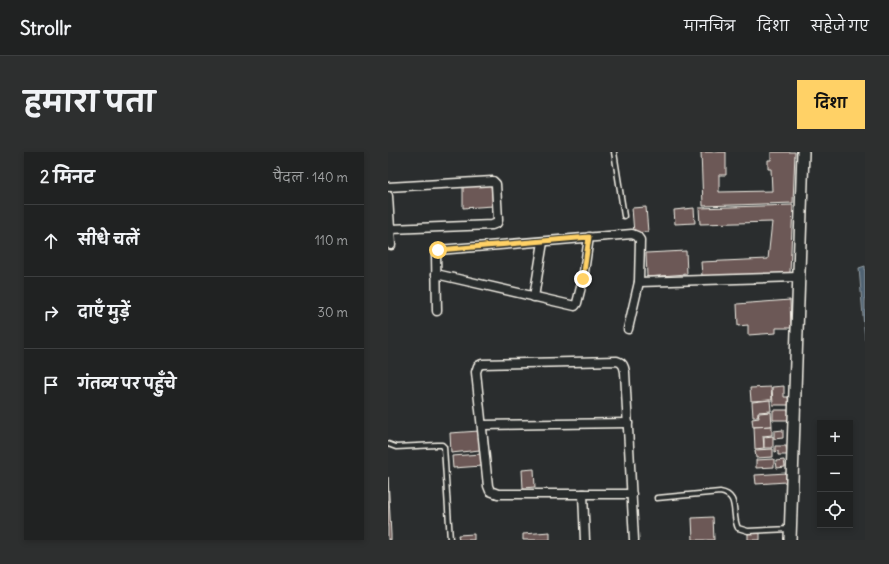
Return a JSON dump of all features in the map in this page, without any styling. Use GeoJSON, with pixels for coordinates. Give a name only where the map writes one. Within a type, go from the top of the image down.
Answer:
{"type":"FeatureCollection","features":[{"type":"Feature","properties":{"kind":"street"},"geometry":{"type":"LineString","coordinates":[[790,534],[803,152]]}},
{"type":"Feature","properties":{"kind":"street"},"geometry":{"type":"LineString","coordinates":[[388,187],[493,181],[496,184],[498,220],[497,223],[492,225],[390,229]]}},
{"type":"Feature","properties":{"kind":"street"},"geometry":{"type":"LineString","coordinates":[[388,196],[391,244]]}},
{"type":"Feature","properties":{"kind":"street"},"geometry":{"type":"LineString","coordinates":[[437,311],[436,254],[438,250],[632,234],[637,236],[640,240],[639,282],[628,329]]}},
{"type":"Feature","properties":{"kind":"street"},"geometry":{"type":"LineString","coordinates":[[436,274],[575,306],[583,279],[589,237]]}},
{"type":"Feature","properties":{"kind":"street"},"geometry":{"type":"LineString","coordinates":[[534,297],[543,242]]}},
{"type":"Feature","properties":{"kind":"street"},"geometry":{"type":"LineString","coordinates":[[639,282],[798,277]]}},
{"type":"Feature","properties":{"kind":"street"},"geometry":{"type":"LineString","coordinates":[[632,494],[498,494],[490,491],[488,486],[483,425],[476,372],[478,366],[482,364],[617,361],[622,363],[625,372],[632,494],[634,540]]}},
{"type":"Feature","properties":{"kind":"street"},"geometry":{"type":"LineString","coordinates":[[483,425],[628,423]]}},
{"type":"Feature","properties":{"kind":"street"},"geometry":{"type":"LineString","coordinates":[[583,494],[585,540]]}},
{"type":"Feature","properties":{"kind":"lane"},"geometry":{"type":"LineString","coordinates":[[614,152],[624,216]]}},
{"type":"Feature","properties":{"kind":"lane"},"geometry":{"type":"LineString","coordinates":[[388,444],[396,447],[442,445],[444,448],[450,540]]}},
{"type":"Feature","properties":{"kind":"lane"},"geometry":{"type":"LineString","coordinates":[[657,498],[720,492],[726,493],[731,496],[733,501],[738,528],[748,531],[790,534]]}},
{"type":"Feature","properties":{"kind":"water"},"geometry":{"type":"Polygon","coordinates":[[[865,266],[865,340],[859,268],[865,266]]]}},
{"type":"Feature","properties":{"kind":"building"},"geometry":{"type":"Polygon","coordinates":[[[701,152],[726,152],[726,175],[719,175],[719,192],[772,191],[771,169],[768,169],[768,160],[771,160],[771,152],[795,152],[793,203],[703,206],[701,152]]]}},
{"type":"Feature","properties":{"kind":"building"},"geometry":{"type":"Polygon","coordinates":[[[491,184],[493,206],[463,208],[463,186],[491,184]]]}},
{"type":"Feature","properties":{"kind":"building"},"geometry":{"type":"Polygon","coordinates":[[[793,205],[790,273],[702,276],[701,262],[768,259],[772,222],[700,224],[699,208],[793,205]]]}},
{"type":"Feature","properties":{"kind":"building"},"geometry":{"type":"Polygon","coordinates":[[[646,207],[648,232],[634,233],[632,208],[646,207]]]}},
{"type":"Feature","properties":{"kind":"building"},"geometry":{"type":"Polygon","coordinates":[[[694,208],[695,223],[675,224],[674,210],[694,208]]]}},
{"type":"Feature","properties":{"kind":"building"},"geometry":{"type":"Polygon","coordinates":[[[686,251],[687,274],[647,277],[646,253],[686,251]]]}},
{"type":"Feature","properties":{"kind":"building"},"geometry":{"type":"Polygon","coordinates":[[[790,300],[791,328],[776,328],[776,333],[748,335],[748,325],[738,326],[737,304],[790,300]]]}},
{"type":"Feature","properties":{"kind":"building"},"geometry":{"type":"Polygon","coordinates":[[[784,386],[784,397],[788,397],[789,405],[773,405],[772,387],[784,386]]]}},
{"type":"Feature","properties":{"kind":"building"},"geometry":{"type":"Polygon","coordinates":[[[771,387],[772,400],[751,401],[750,388],[771,387]]]}},
{"type":"Feature","properties":{"kind":"building"},"geometry":{"type":"Polygon","coordinates":[[[770,400],[771,411],[758,412],[758,417],[753,417],[752,402],[770,400]]]}},
{"type":"Feature","properties":{"kind":"building"},"geometry":{"type":"Polygon","coordinates":[[[773,410],[789,410],[790,420],[773,420],[773,410]]]}},
{"type":"Feature","properties":{"kind":"building"},"geometry":{"type":"Polygon","coordinates":[[[771,412],[772,426],[753,427],[752,419],[759,418],[758,413],[771,412]]]}},
{"type":"Feature","properties":{"kind":"building"},"geometry":{"type":"Polygon","coordinates":[[[772,426],[772,435],[763,436],[764,448],[755,449],[754,427],[772,426]]]}},
{"type":"Feature","properties":{"kind":"building"},"geometry":{"type":"Polygon","coordinates":[[[783,430],[783,438],[774,439],[774,431],[783,430]]]}},
{"type":"Feature","properties":{"kind":"building"},"geometry":{"type":"Polygon","coordinates":[[[479,431],[480,450],[451,453],[450,433],[479,431]]]}},
{"type":"Feature","properties":{"kind":"building"},"geometry":{"type":"Polygon","coordinates":[[[773,436],[773,448],[764,448],[764,437],[773,436]]]}},
{"type":"Feature","properties":{"kind":"building"},"geometry":{"type":"Polygon","coordinates":[[[775,446],[786,446],[787,455],[778,455],[778,451],[775,452],[775,446]]]}},
{"type":"Feature","properties":{"kind":"building"},"geometry":{"type":"Polygon","coordinates":[[[773,449],[773,457],[756,458],[755,450],[773,449]]]}},
{"type":"Feature","properties":{"kind":"building"},"geometry":{"type":"Polygon","coordinates":[[[481,454],[482,466],[453,468],[452,456],[481,454]]]}},
{"type":"Feature","properties":{"kind":"building"},"geometry":{"type":"Polygon","coordinates":[[[774,459],[774,467],[756,468],[756,460],[774,459]]]}},
{"type":"Feature","properties":{"kind":"building"},"geometry":{"type":"Polygon","coordinates":[[[784,460],[785,467],[777,468],[776,461],[784,460]]]}},
{"type":"Feature","properties":{"kind":"building"},"geometry":{"type":"Polygon","coordinates":[[[534,469],[535,487],[523,488],[522,470],[534,469]]]}},
{"type":"Feature","properties":{"kind":"building"},"geometry":{"type":"Polygon","coordinates":[[[786,473],[786,482],[756,484],[755,475],[786,473]]]}},
{"type":"Feature","properties":{"kind":"building"},"geometry":{"type":"Polygon","coordinates":[[[388,477],[391,535],[391,540],[388,540],[388,477]]]}},
{"type":"Feature","properties":{"kind":"building"},"geometry":{"type":"Polygon","coordinates":[[[713,517],[714,540],[693,540],[692,518],[713,517]]]}},
{"type":"Feature","properties":{"kind":"building"},"geometry":{"type":"Polygon","coordinates":[[[550,532],[550,540],[523,540],[523,534],[550,532]]]}},
{"type":"Feature","properties":{"kind":"building"},"geometry":{"type":"Polygon","coordinates":[[[760,532],[760,540],[748,540],[748,533],[760,532]]]}},
{"type":"Feature","properties":{"kind":"building"},"geometry":{"type":"Polygon","coordinates":[[[474,534],[474,540],[459,540],[458,535],[474,534]]]}},
{"type":"Feature","properties":{"kind":"route"},"geometry":{"type":"LineString","coordinates":[[438,250],[589,237],[583,279]]}}]}
